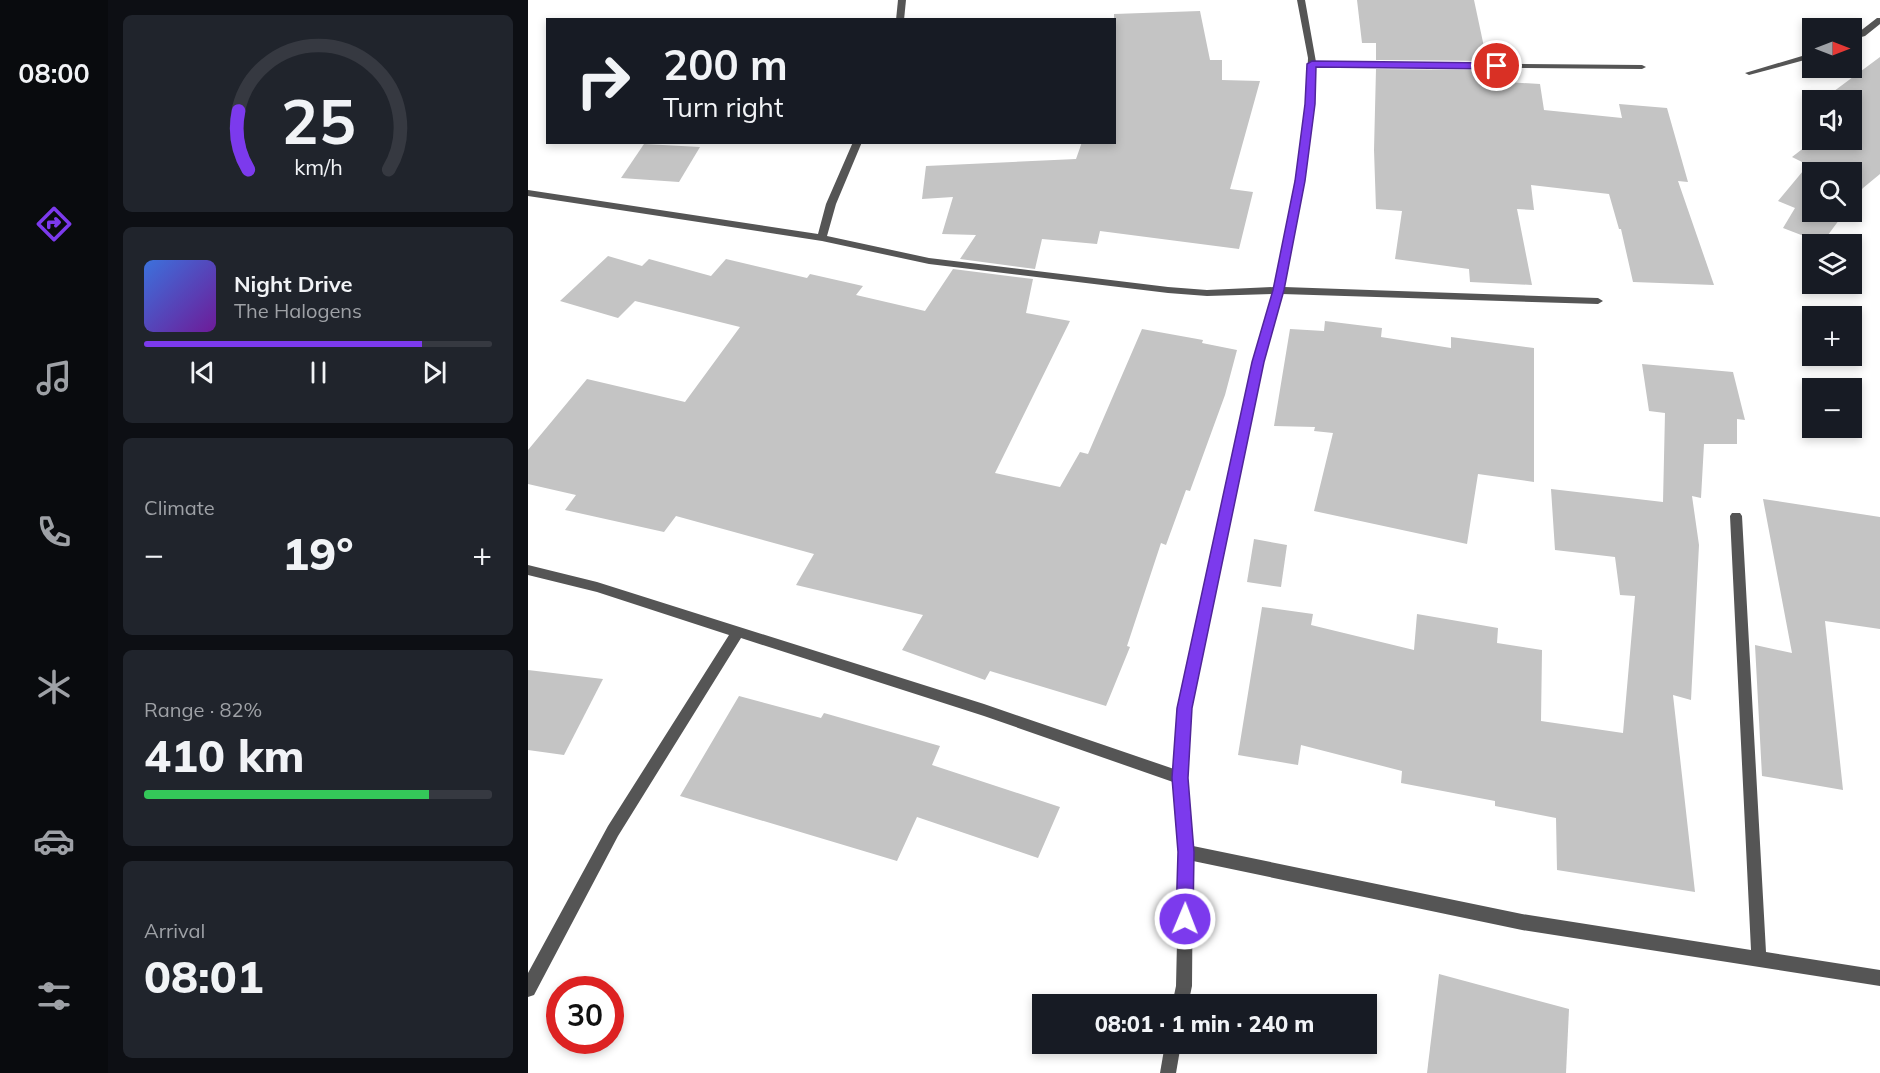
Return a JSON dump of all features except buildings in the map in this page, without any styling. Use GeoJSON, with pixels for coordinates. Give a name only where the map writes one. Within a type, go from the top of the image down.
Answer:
{"type":"FeatureCollection","features":[{"type":"Feature","properties":{"kind":"street"},"geometry":{"type":"LineString","coordinates":[[900,18],[902,0]]}},
{"type":"Feature","properties":{"kind":"street"},"geometry":{"type":"LineString","coordinates":[[1182,994],[1186,852],[1180,778],[1184,708],[1258,362],[1278,290],[1300,181],[1310,104],[1312,64],[1300,0]]}},
{"type":"Feature","properties":{"kind":"street"},"geometry":{"type":"LineString","coordinates":[[1862,34],[1880,20]]}},
{"type":"Feature","properties":{"kind":"street"},"geometry":{"type":"LineString","coordinates":[[1749,73],[1802,58]]}},
{"type":"Feature","properties":{"kind":"street"},"geometry":{"type":"LineString","coordinates":[[1312,64],[1642,67]]}},
{"type":"Feature","properties":{"kind":"street"},"geometry":{"type":"LineString","coordinates":[[822,238],[831,204],[857,144]]}},
{"type":"Feature","properties":{"kind":"street"},"geometry":{"type":"LineString","coordinates":[[528,193],[822,238],[929,261],[1168,290],[1207,293],[1278,290],[1598,301]]}},
{"type":"Feature","properties":{"kind":"street"},"geometry":{"type":"LineString","coordinates":[[1736,516],[1759,959]]}},
{"type":"Feature","properties":{"kind":"street"},"geometry":{"type":"LineString","coordinates":[[528,570],[597,587],[1004,717],[1180,778]]}},
{"type":"Feature","properties":{"kind":"street"},"geometry":{"type":"LineString","coordinates":[[528,989],[613,831],[738,632]]}},
{"type":"Feature","properties":{"kind":"street"},"geometry":{"type":"LineString","coordinates":[[1186,852],[1522,922],[1880,978]]}},
{"type":"Feature","properties":{"kind":"street"},"geometry":{"type":"LineString","coordinates":[[1168,1073],[1171,1054]]}},
{"type":"Feature","properties":{"kind":"route"},"geometry":{"type":"LineString","coordinates":[[1185,919],[1186,852],[1180,778],[1184,708],[1258,362],[1278,290],[1300,181],[1310,104],[1312,64],[1497,66]]}}]}
